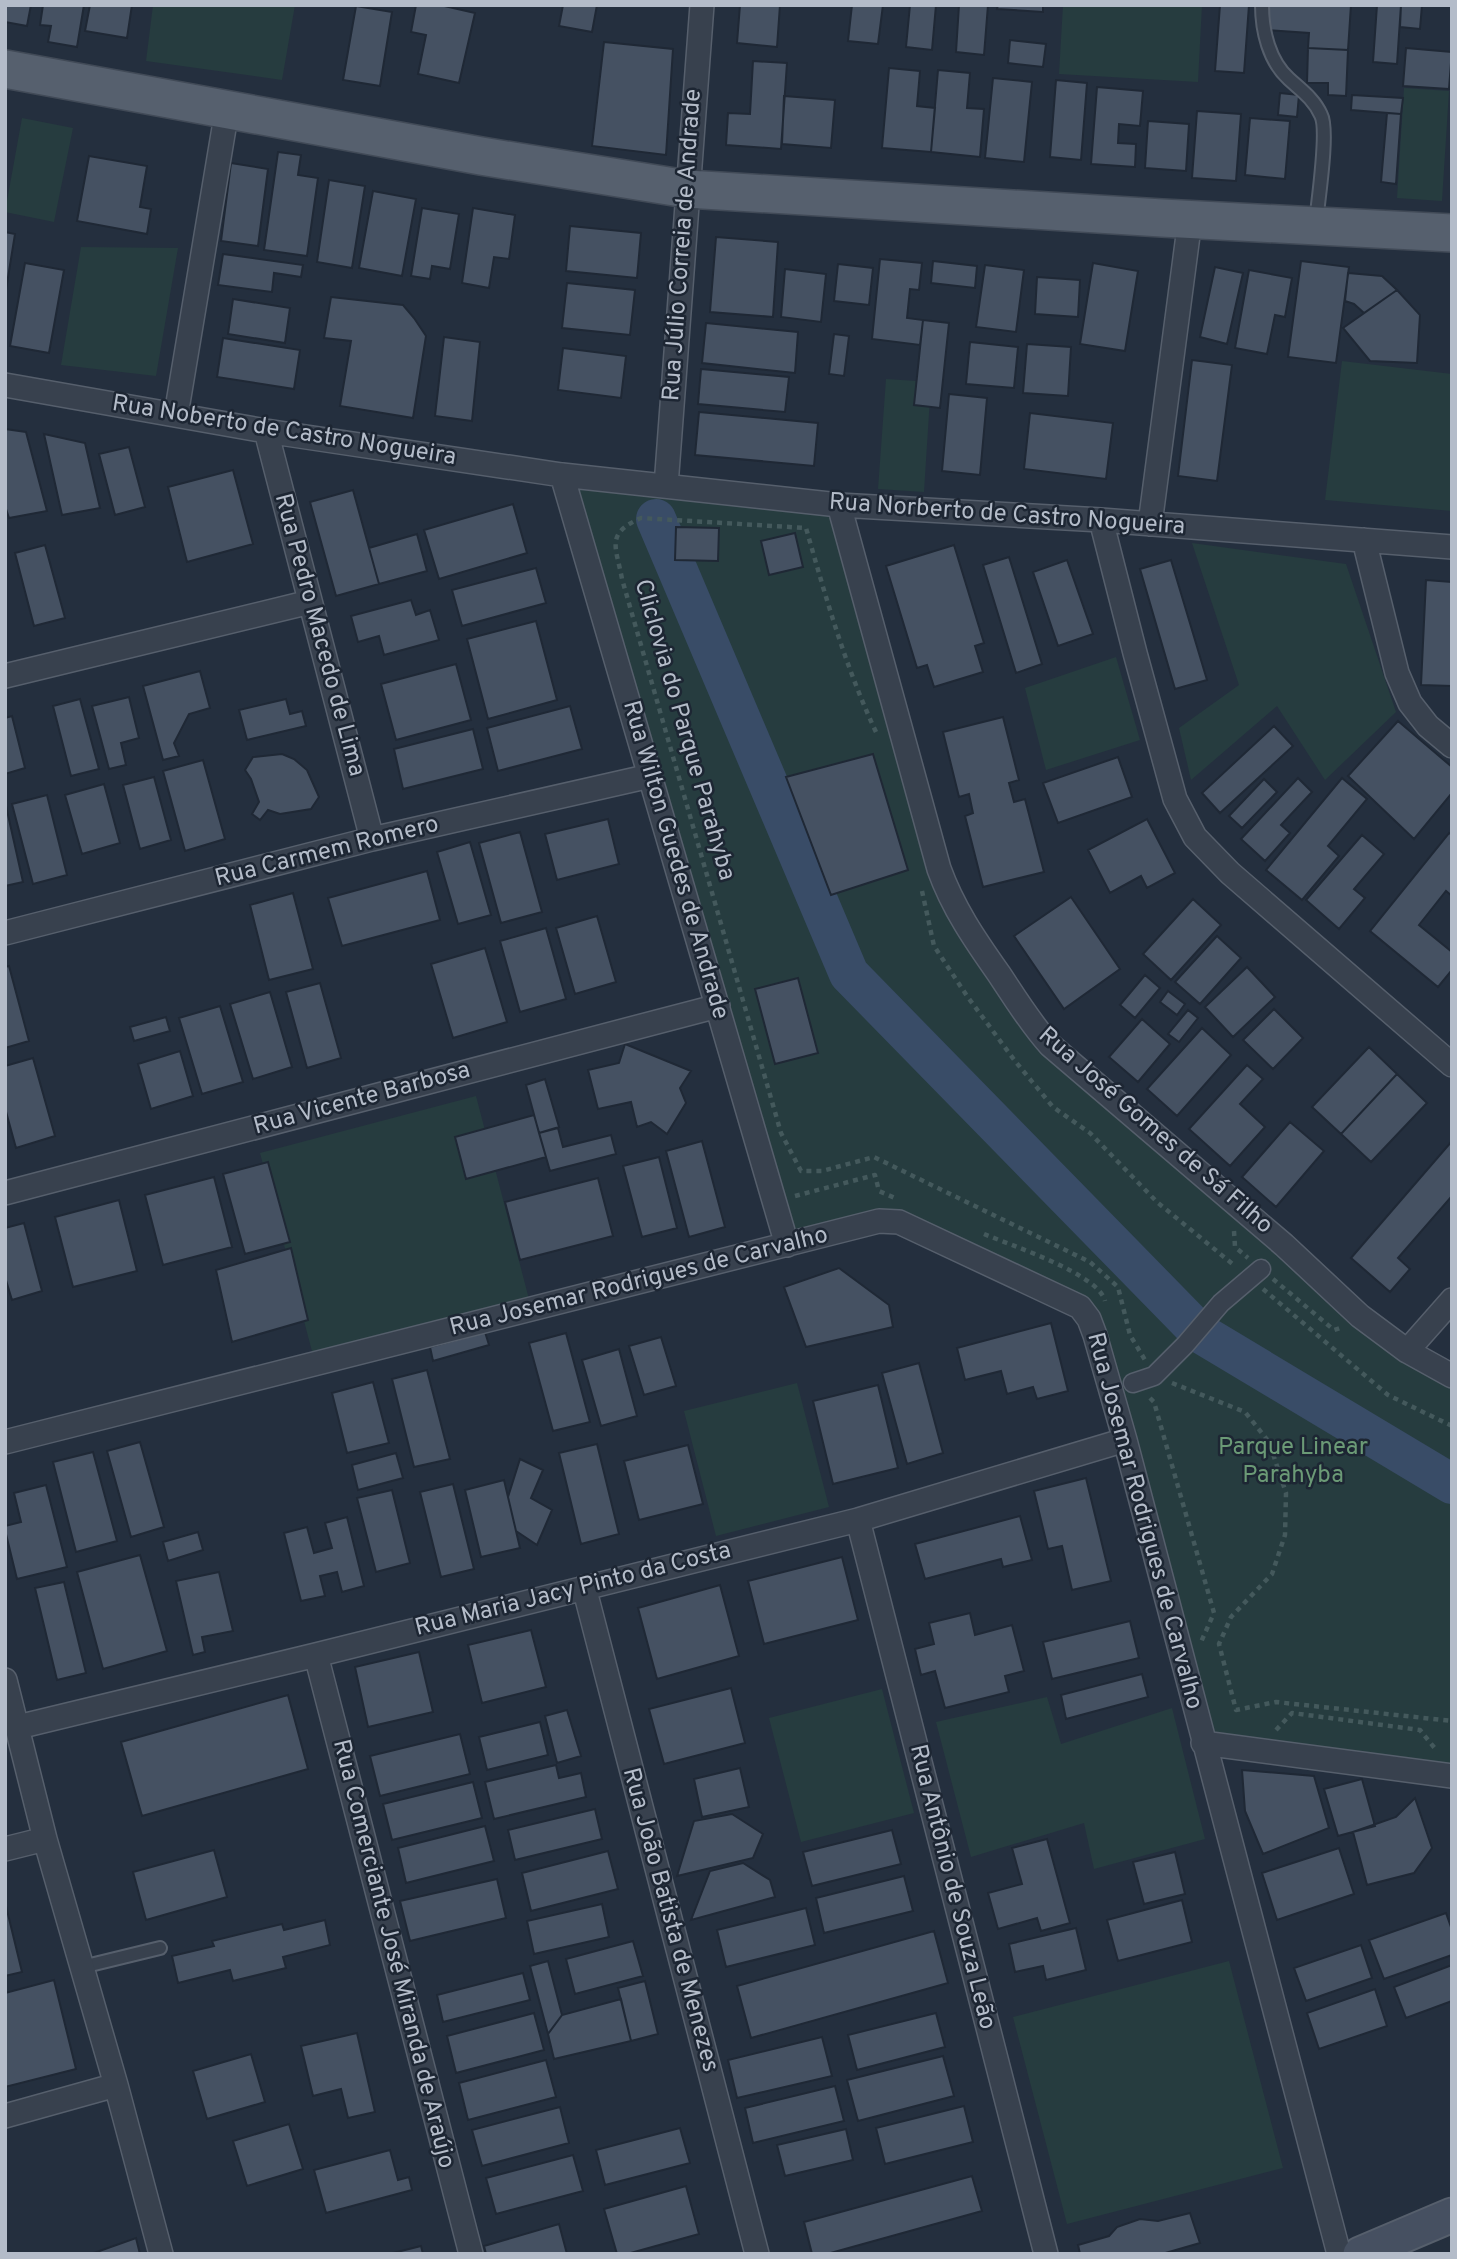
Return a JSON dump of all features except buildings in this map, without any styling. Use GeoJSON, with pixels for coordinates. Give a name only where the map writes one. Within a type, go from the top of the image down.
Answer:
{"type":"FeatureCollection","features":[{"type":"Feature","properties":{"kind":"main road"},"geometry":{"type":"LineString","coordinates":[[5,69],[481,156],[687,188],[1190,220],[1452,233]]}},
{"type":"Feature","properties":{"kind":"main road"},"geometry":{"type":"LineString","coordinates":[[1360,2254],[1452,2215]]}},
{"type":"Feature","properties":{"kind":"street","name":"Rua Júlio Correia de Andrade"},"geometry":{"type":"LineString","coordinates":[[666,486],[702,5]]}},
{"type":"Feature","properties":{"kind":"street"},"geometry":{"type":"LineString","coordinates":[[177,415],[227,110]]}},
{"type":"Feature","properties":{"kind":"street"},"geometry":{"type":"LineString","coordinates":[[1150,524],[1190,220]]}},
{"type":"Feature","properties":{"kind":"street","name":"Rua Noberto de Castro Nogueira"},"geometry":{"type":"LineString","coordinates":[[5,385],[266,431],[562,475]]}},
{"type":"Feature","properties":{"kind":"street","name":"Rua Pedro Macedo de Lima"},"geometry":{"type":"LineString","coordinates":[[266,431],[372,839]]}},
{"type":"Feature","properties":{"kind":"street","name":"Rua Norberto de Castro Nogueira"},"geometry":{"type":"LineString","coordinates":[[562,475],[839,505],[1101,520],[1452,547]]}},
{"type":"Feature","properties":{"kind":"street","name":"Rua Wilton Guedes de Andrade"},"geometry":{"type":"LineString","coordinates":[[562,475],[787,1245]]}},
{"type":"Feature","properties":{"kind":"street","name":"Rua José Gomes de Sá Filho"},"geometry":{"type":"LineString","coordinates":[[839,505],[939,869],[949,896],[973,937],[1038,1032],[1284,1245],[1360,1315],[1408,1351],[1452,1376]]}},
{"type":"Feature","properties":{"kind":"street"},"geometry":{"type":"LineString","coordinates":[[1101,520],[1175,799],[1195,837],[1230,873],[1452,1065]]}},
{"type":"Feature","properties":{"kind":"street"},"geometry":{"type":"LineString","coordinates":[[1364,540],[1397,673],[1410,703],[1428,726],[1452,746]]}},
{"type":"Feature","properties":{"kind":"street"},"geometry":{"type":"LineString","coordinates":[[5,676],[310,602]]}},
{"type":"Feature","properties":{"kind":"street","name":"Rua Carmem Romero"},"geometry":{"type":"LineString","coordinates":[[5,933],[372,839],[650,776]]}},
{"type":"Feature","properties":{"kind":"street","name":"Rua Vicente Barbosa"},"geometry":{"type":"LineString","coordinates":[[5,1193],[718,1006]]}},
{"type":"Feature","properties":{"kind":"street","name":"Rua Josemar Rodrigues de Carvalho"},"geometry":{"type":"LineString","coordinates":[[5,1443],[879,1221],[899,1222],[1072,1302],[1085,1312],[1096,1335],[1339,2254]]}},
{"type":"Feature","properties":{"kind":"street"},"geometry":{"type":"LineString","coordinates":[[1133,1383],[1154,1376],[1221,1303],[1256,1274]]}},
{"type":"Feature","properties":{"kind":"street"},"geometry":{"type":"LineString","coordinates":[[1408,1351],[1452,1300]]}},
{"type":"Feature","properties":{"kind":"street","name":"Rua Maria Jacy Pinto da Costa"},"geometry":{"type":"LineString","coordinates":[[18,1727],[858,1520],[1125,1440]]}},
{"type":"Feature","properties":{"kind":"street","name":"Rua Antônio de Souza Leão"},"geometry":{"type":"LineString","coordinates":[[858,1520],[1046,2254]]}},
{"type":"Feature","properties":{"kind":"street","name":"Rua João Batista de Menezes"},"geometry":{"type":"LineString","coordinates":[[584,1587],[757,2254]]}},
{"type":"Feature","properties":{"kind":"street","name":"Rua Comerciante José Miranda de Araújo"},"geometry":{"type":"LineString","coordinates":[[316,1655],[471,2254]]}},
{"type":"Feature","properties":{"kind":"street"},"geometry":{"type":"LineString","coordinates":[[5,1680],[45,1839],[116,2085],[161,2254]]}},
{"type":"Feature","properties":{"kind":"street"},"geometry":{"type":"LineString","coordinates":[[1203,1743],[1452,1776]]}},
{"type":"Feature","properties":{"kind":"street"},"geometry":{"type":"LineString","coordinates":[[5,1849],[45,1839]]}},
{"type":"Feature","properties":{"kind":"street"},"geometry":{"type":"LineString","coordinates":[[5,2116],[116,2085]]}},
{"type":"Feature","properties":{"kind":"lane"},"geometry":{"type":"LineString","coordinates":[[1262,5],[1265,41],[1286,77],[1307,93],[1323,117],[1323,155],[1316,226]]}},
{"type":"Feature","properties":{"kind":"lane"},"geometry":{"type":"LineString","coordinates":[[82,1968],[160,1948]]}},
{"type":"Feature","properties":{"kind":"path","name":"Cliclovia do Parque Parahyba"},"geometry":{"type":"LineString","coordinates":[[879,738],[859,696],[831,617],[806,528],[641,518],[622,527],[615,540],[622,579],[781,1133],[802,1171],[821,1171],[874,1157],[1090,1262],[1118,1287],[1130,1335],[1154,1376]]}},
{"type":"Feature","properties":{"kind":"path"},"geometry":{"type":"LineString","coordinates":[[921,889],[934,946],[975,1007],[1053,1107],[1090,1133],[1157,1202],[1334,1330],[1344,1328]]}},
{"type":"Feature","properties":{"kind":"path"},"geometry":{"type":"LineString","coordinates":[[789,1197],[875,1175],[879,1191],[903,1202]]}},
{"type":"Feature","properties":{"kind":"path"},"geometry":{"type":"LineString","coordinates":[[1233,1221],[1235,1247],[1256,1274],[1388,1395],[1452,1426]]}},
{"type":"Feature","properties":{"kind":"path"},"geometry":{"type":"LineString","coordinates":[[977,1232],[1075,1272],[1104,1295],[1107,1308]]}},
{"type":"Feature","properties":{"kind":"path"},"geometry":{"type":"LineString","coordinates":[[1154,1376],[1245,1412],[1269,1442],[1286,1493],[1285,1535],[1272,1574],[1231,1617],[1219,1644],[1236,1710],[1276,1702],[1452,1721]]}},
{"type":"Feature","properties":{"kind":"path"},"geometry":{"type":"LineString","coordinates":[[1133,1383],[1154,1402],[1214,1613],[1198,1648]]}},
{"type":"Feature","properties":{"kind":"path"},"geometry":{"type":"LineString","coordinates":[[1274,1732],[1293,1713],[1420,1730],[1437,1751],[1444,1752]]}},
{"type":"Feature","properties":{"kind":"green space"},"geometry":{"type":"Polygon","coordinates":[[[153,5],[295,5],[282,80],[146,61],[153,5]]]}},
{"type":"Feature","properties":{"kind":"green space"},"geometry":{"type":"Polygon","coordinates":[[[1063,5],[1202,5],[1198,82],[1059,74],[1063,5]]]}},
{"type":"Feature","properties":{"kind":"green space"},"geometry":{"type":"Polygon","coordinates":[[[1404,88],[1449,91],[1442,201],[1397,198],[1404,88]]]}},
{"type":"Feature","properties":{"kind":"green space"},"geometry":{"type":"Polygon","coordinates":[[[22,118],[73,128],[54,222],[5,212],[22,118]]]}},
{"type":"Feature","properties":{"kind":"green space"},"geometry":{"type":"Polygon","coordinates":[[[81,247],[178,248],[156,376],[61,365],[81,247]]]}},
{"type":"Feature","properties":{"kind":"green space"},"geometry":{"type":"Polygon","coordinates":[[[1342,361],[1452,374],[1452,511],[1325,500],[1342,361]]]}},
{"type":"Feature","properties":{"kind":"green space"},"geometry":{"type":"Polygon","coordinates":[[[886,379],[931,382],[924,492],[878,489],[886,379]]]}},
{"type":"Feature","properties":{"kind":"green space","name":"Parque Linear Parahyba"},"geometry":{"type":"Polygon","coordinates":[[[559,473],[842,502],[957,899],[1048,1038],[1284,1245],[1452,1373],[1452,1773],[1200,1739],[1086,1301],[887,1212],[777,1241],[637,773],[559,473]]]}},
{"type":"Feature","properties":{"kind":"green space"},"geometry":{"type":"Polygon","coordinates":[[[1192,543],[1346,564],[1396,712],[1325,780],[1277,706],[1191,780],[1179,728],[1239,685],[1192,543]]]}},
{"type":"Feature","properties":{"kind":"green space"},"geometry":{"type":"Polygon","coordinates":[[[1116,657],[1140,740],[1046,770],[1025,688],[1116,657]]]}},
{"type":"Feature","properties":{"kind":"green space"},"geometry":{"type":"Polygon","coordinates":[[[476,1096],[530,1303],[314,1359],[260,1153],[476,1096]]]}},
{"type":"Feature","properties":{"kind":"green space"},"geometry":{"type":"Polygon","coordinates":[[[797,1383],[829,1507],[716,1536],[684,1411],[797,1383]]]}},
{"type":"Feature","properties":{"kind":"green space"},"geometry":{"type":"Polygon","coordinates":[[[882,1689],[914,1813],[801,1842],[769,1718],[882,1689]]]}},
{"type":"Feature","properties":{"kind":"green space"},"geometry":{"type":"Polygon","coordinates":[[[1047,1697],[1061,1744],[1172,1708],[1205,1839],[1094,1869],[1084,1823],[971,1857],[936,1722],[1047,1697]]]}},
{"type":"Feature","properties":{"kind":"green space"},"geometry":{"type":"Polygon","coordinates":[[[1229,1961],[1283,2168],[1067,2224],[1013,2017],[1229,1961]]]}},
{"type":"Feature","properties":{"kind":"waterway"},"geometry":{"type":"LineString","coordinates":[[656,519],[849,974],[1200,1333],[1452,1484]]}}]}
